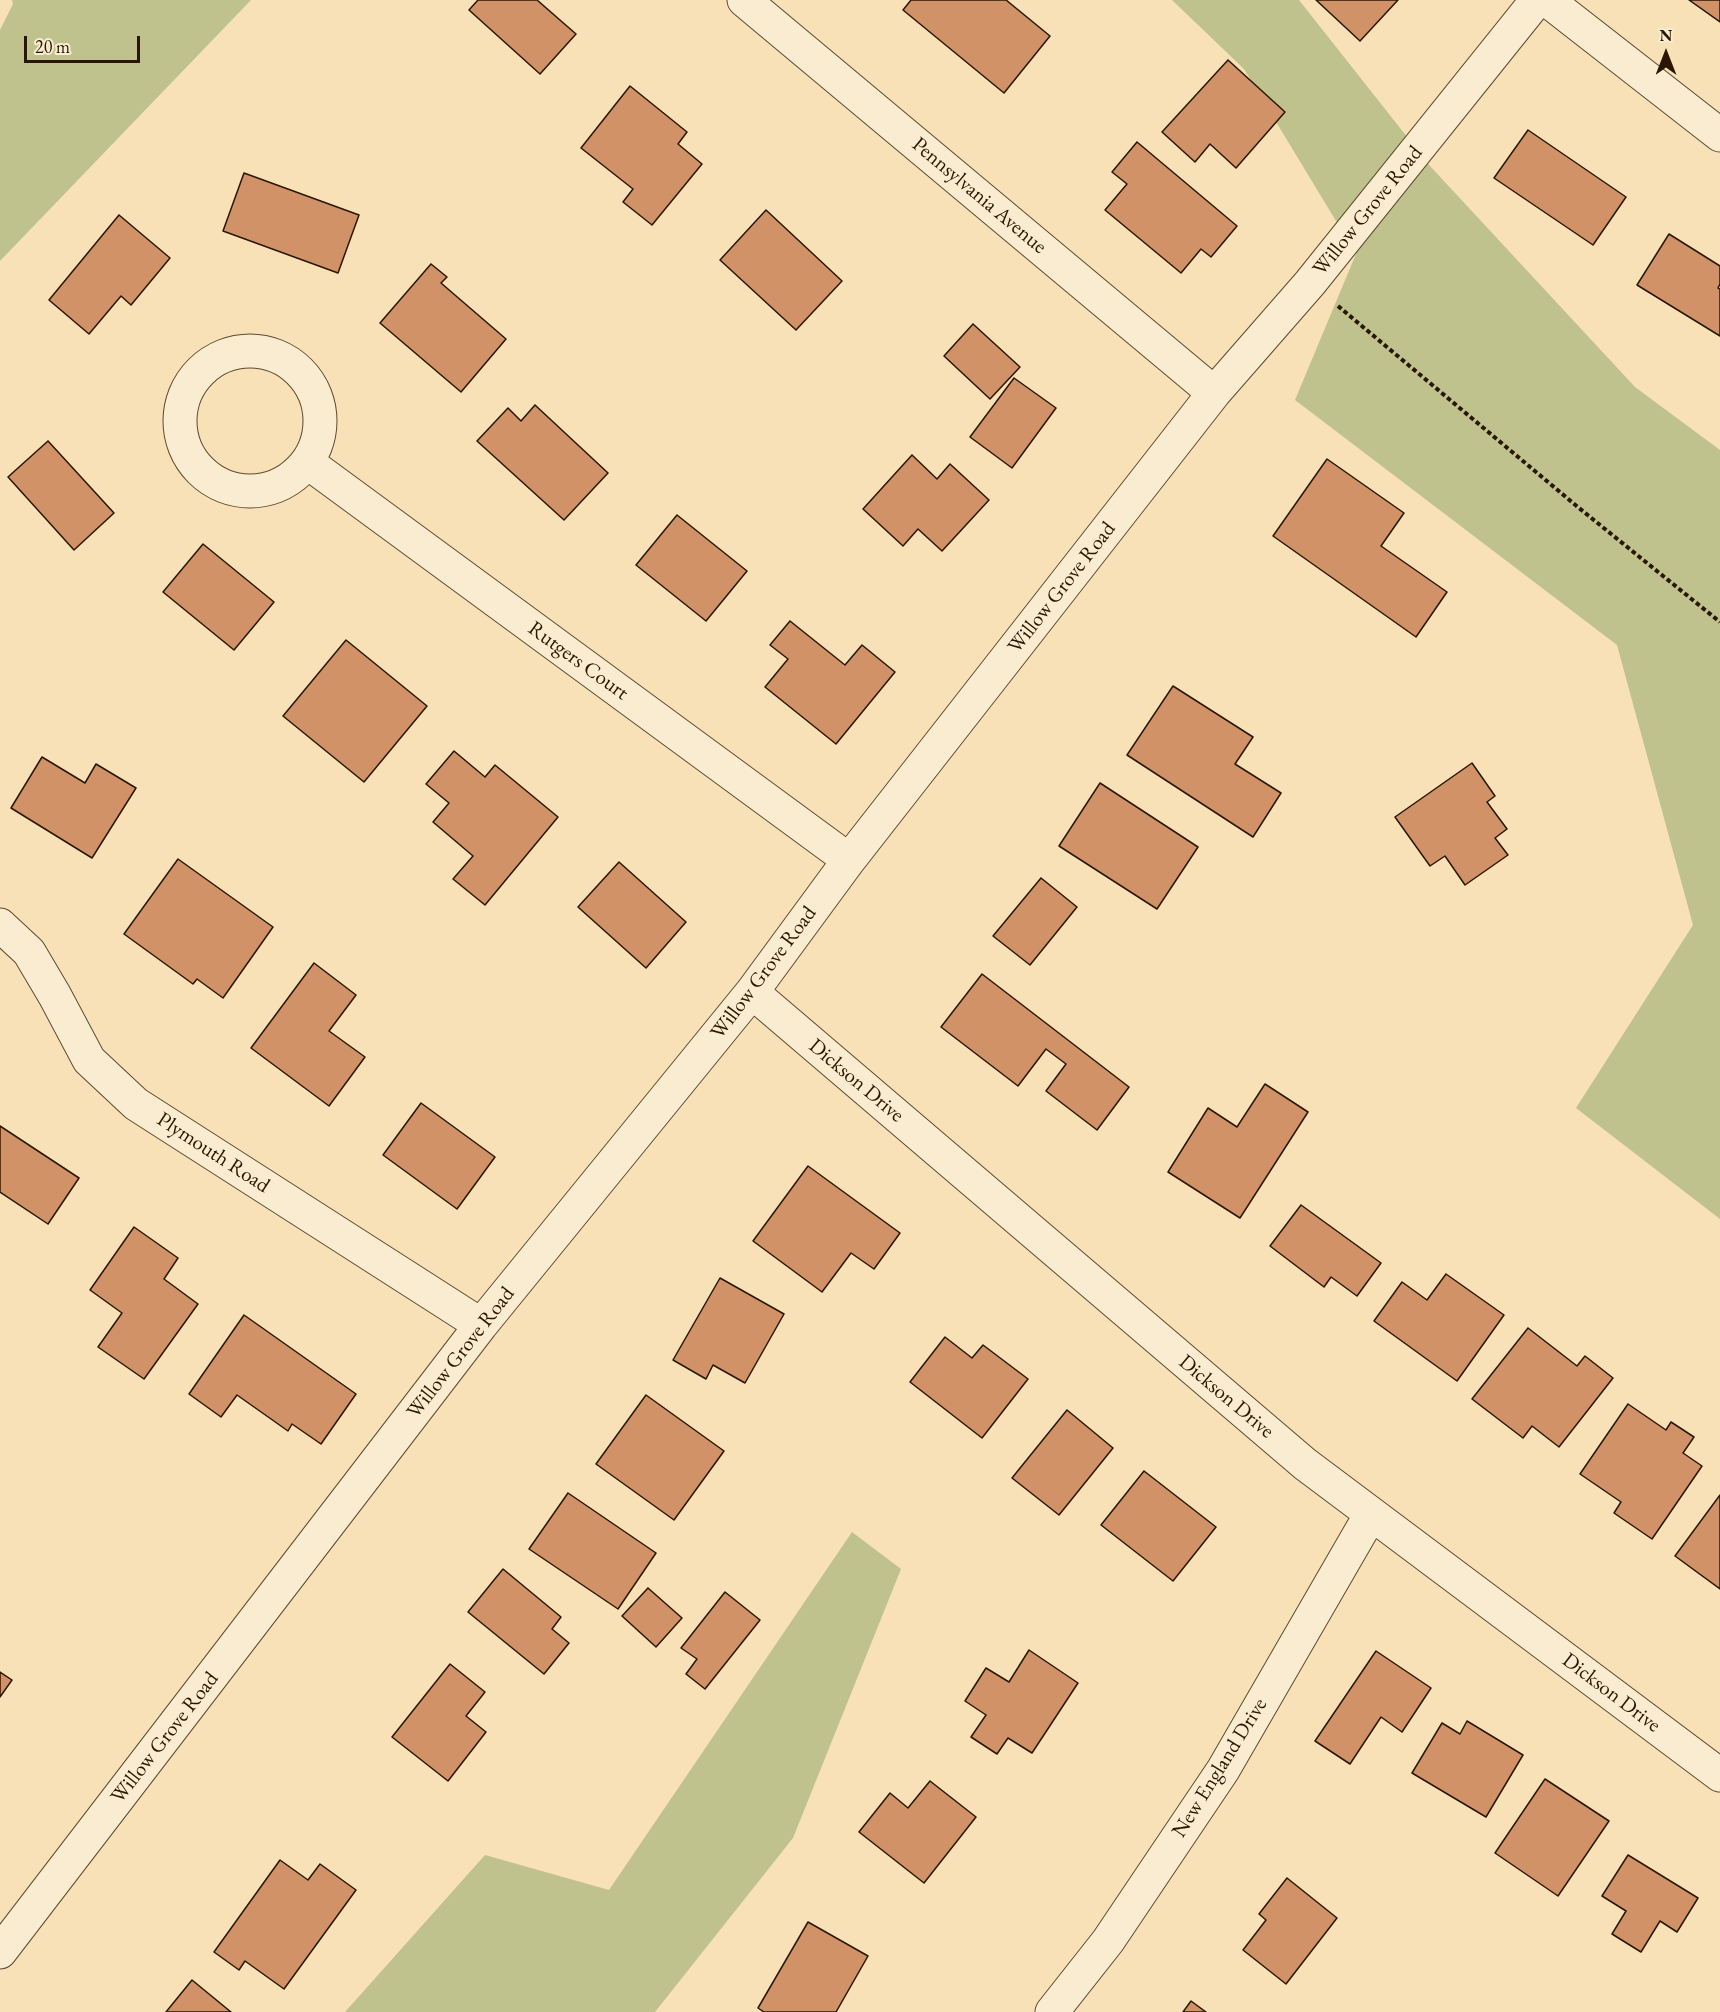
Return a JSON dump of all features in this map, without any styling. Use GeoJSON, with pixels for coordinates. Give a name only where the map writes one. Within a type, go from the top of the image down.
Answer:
{"type":"FeatureCollection","features":[{"type":"Feature","properties":{"kind":"street","name":"Pennsylvania Avenue"},"geometry":{"type":"LineString","coordinates":[[744,0],[1214,393]]}},
{"type":"Feature","properties":{"kind":"street","name":"Willow Grove Road"},"geometry":{"type":"LineString","coordinates":[[0,1952],[481,1325],[752,992],[849,860],[1214,393],[1310,283],[1537,0]]}},
{"type":"Feature","properties":{"kind":"street"},"geometry":{"type":"LineString","coordinates":[[1547,0],[1720,135]]}},
{"type":"Feature","properties":{"kind":"street"},"geometry":{"type":"LineString","coordinates":[[258,350],[286,359],[307,379],[318,399],[321,421],[318,442],[307,462],[285,482],[265,490],[243,491],[221,486],[197,468],[185,450],[179,421],[185,392],[197,373],[214,359],[235,351],[258,350]]}},
{"type":"Feature","properties":{"kind":"street","name":"Rutgers Court"},"geometry":{"type":"LineString","coordinates":[[307,462],[849,860]]}},
{"type":"Feature","properties":{"kind":"street","name":"Plymouth Road"},"geometry":{"type":"LineString","coordinates":[[0,925],[29,952],[89,1060],[136,1104],[481,1325]]}},
{"type":"Feature","properties":{"kind":"street","name":"Dickson Drive"},"geometry":{"type":"LineString","coordinates":[[752,992],[1305,1464],[1720,1775]]}},
{"type":"Feature","properties":{"kind":"street","name":"New England Drive"},"geometry":{"type":"LineString","coordinates":[[1052,2012],[1108,1941],[1223,1770],[1371,1514]]}},
{"type":"Feature","properties":{"kind":"path"},"geometry":{"type":"LineString","coordinates":[[1310,283],[1579,508],[1720,622]]}},
{"type":"Feature","properties":{"kind":"green space"},"geometry":{"type":"Polygon","coordinates":[[[12,0],[251,0],[0,261],[0,30],[13,4],[12,0]]]}},
{"type":"Feature","properties":{"kind":"green space"},"geometry":{"type":"Polygon","coordinates":[[[1172,0],[1299,0],[1430,166],[1635,387],[1720,450],[1720,1219],[1576,1108],[1693,925],[1617,645],[1295,400],[1356,254],[1244,69],[1172,0]]]}},
{"type":"Feature","properties":{"kind":"green space"},"geometry":{"type":"Polygon","coordinates":[[[852,1532],[901,1569],[793,1838],[655,2012],[345,2012],[485,1855],[609,1890],[852,1532]]]}},
{"type":"Feature","properties":{"kind":"building"},"geometry":{"type":"Polygon","coordinates":[[[478,0],[537,0],[576,34],[540,74],[469,10],[478,0]]]}},
{"type":"Feature","properties":{"kind":"building"},"geometry":{"type":"Polygon","coordinates":[[[911,0],[1006,0],[1050,36],[1004,93],[903,10],[911,0]]]}},
{"type":"Feature","properties":{"kind":"building"},"geometry":{"type":"Polygon","coordinates":[[[1316,0],[1398,0],[1360,41],[1316,0]]]}},
{"type":"Feature","properties":{"kind":"building"},"geometry":{"type":"Polygon","coordinates":[[[1689,0],[1720,0],[1720,22],[1689,0]]]}},
{"type":"Feature","properties":{"kind":"building"},"geometry":{"type":"Polygon","coordinates":[[[1228,60],[1285,112],[1236,168],[1210,144],[1195,162],[1162,132],[1228,60]]]}},
{"type":"Feature","properties":{"kind":"building"},"geometry":{"type":"Polygon","coordinates":[[[630,86],[687,132],[678,144],[702,164],[652,225],[623,202],[633,189],[581,148],[630,86]]]}},
{"type":"Feature","properties":{"kind":"building"},"geometry":{"type":"Polygon","coordinates":[[[1528,130],[1626,197],[1593,245],[1494,178],[1528,130]]]}},
{"type":"Feature","properties":{"kind":"building"},"geometry":{"type":"Polygon","coordinates":[[[1137,142],[1237,226],[1211,257],[1201,249],[1181,273],[1105,210],[1127,184],[1112,172],[1137,142]]]}},
{"type":"Feature","properties":{"kind":"building"},"geometry":{"type":"Polygon","coordinates":[[[244,173],[359,215],[338,273],[223,231],[244,173]]]}},
{"type":"Feature","properties":{"kind":"building"},"geometry":{"type":"Polygon","coordinates":[[[766,210],[842,281],[796,330],[720,260],[766,210]]]}},
{"type":"Feature","properties":{"kind":"building"},"geometry":{"type":"Polygon","coordinates":[[[119,215],[170,258],[131,305],[121,296],[89,334],[49,300],[119,215]]]}},
{"type":"Feature","properties":{"kind":"building"},"geometry":{"type":"Polygon","coordinates":[[[1669,234],[1720,266],[1718,288],[1720,289],[1720,336],[1637,285],[1669,234]]]}},
{"type":"Feature","properties":{"kind":"building"},"geometry":{"type":"Polygon","coordinates":[[[431,264],[447,277],[441,283],[506,339],[461,392],[380,323],[431,264]]]}},
{"type":"Feature","properties":{"kind":"building"},"geometry":{"type":"Polygon","coordinates":[[[973,324],[1020,367],[990,399],[944,356],[973,324]]]}},
{"type":"Feature","properties":{"kind":"building"},"geometry":{"type":"Polygon","coordinates":[[[1014,378],[1056,408],[1012,468],[970,437],[1014,378]]]}},
{"type":"Feature","properties":{"kind":"building"},"geometry":{"type":"Polygon","coordinates":[[[535,405],[608,473],[564,520],[477,441],[508,408],[521,421],[535,405]]]}},
{"type":"Feature","properties":{"kind":"building"},"geometry":{"type":"Polygon","coordinates":[[[48,441],[114,513],[74,550],[8,477],[48,441]]]}},
{"type":"Feature","properties":{"kind":"building"},"geometry":{"type":"Polygon","coordinates":[[[912,455],[937,479],[950,464],[989,500],[942,551],[918,529],[903,546],[863,509],[912,455]]]}},
{"type":"Feature","properties":{"kind":"building"},"geometry":{"type":"Polygon","coordinates":[[[1327,459],[1404,513],[1381,546],[1447,592],[1416,637],[1273,536],[1327,459]]]}},
{"type":"Feature","properties":{"kind":"building"},"geometry":{"type":"Polygon","coordinates":[[[677,515],[747,571],[706,621],[636,565],[677,515]]]}},
{"type":"Feature","properties":{"kind":"building"},"geometry":{"type":"Polygon","coordinates":[[[203,544],[274,602],[234,650],[163,592],[203,544]]]}},
{"type":"Feature","properties":{"kind":"building"},"geometry":{"type":"Polygon","coordinates":[[[790,621],[845,665],[862,645],[895,672],[836,744],[765,687],[788,659],[770,645],[790,621]]]}},
{"type":"Feature","properties":{"kind":"building"},"geometry":{"type":"Polygon","coordinates":[[[346,640],[427,706],[364,782],[283,716],[346,640]]]}},
{"type":"Feature","properties":{"kind":"building"},"geometry":{"type":"Polygon","coordinates":[[[1173,686],[1253,737],[1235,764],[1281,793],[1253,837],[1127,755],[1173,686]]]}},
{"type":"Feature","properties":{"kind":"building"},"geometry":{"type":"Polygon","coordinates":[[[454,751],[485,777],[495,765],[558,817],[485,905],[453,879],[473,856],[433,822],[449,803],[426,784],[454,751]]]}},
{"type":"Feature","properties":{"kind":"building"},"geometry":{"type":"Polygon","coordinates":[[[42,757],[85,783],[96,764],[136,788],[92,858],[11,808],[42,757]]]}},
{"type":"Feature","properties":{"kind":"building"},"geometry":{"type":"Polygon","coordinates":[[[1472,763],[1495,796],[1487,802],[1507,829],[1495,838],[1508,855],[1465,885],[1445,856],[1430,866],[1395,817],[1472,763]]]}},
{"type":"Feature","properties":{"kind":"building"},"geometry":{"type":"Polygon","coordinates":[[[1100,783],[1198,847],[1157,909],[1059,846],[1100,783]]]}},
{"type":"Feature","properties":{"kind":"building"},"geometry":{"type":"Polygon","coordinates":[[[178,859],[273,927],[223,998],[197,979],[193,984],[124,934],[178,859]]]}},
{"type":"Feature","properties":{"kind":"building"},"geometry":{"type":"Polygon","coordinates":[[[619,862],[686,922],[646,968],[578,907],[619,862]]]}},
{"type":"Feature","properties":{"kind":"building"},"geometry":{"type":"Polygon","coordinates":[[[1041,878],[1077,907],[1030,965],[993,936],[1041,878]]]}},
{"type":"Feature","properties":{"kind":"building"},"geometry":{"type":"Polygon","coordinates":[[[314,963],[356,995],[329,1031],[365,1057],[329,1106],[251,1048],[314,963]]]}},
{"type":"Feature","properties":{"kind":"building"},"geometry":{"type":"Polygon","coordinates":[[[982,974],[1129,1087],[1097,1130],[1046,1091],[1066,1064],[1046,1049],[1018,1086],[941,1027],[982,974]]]}},
{"type":"Feature","properties":{"kind":"building"},"geometry":{"type":"Polygon","coordinates":[[[1265,1084],[1308,1112],[1240,1218],[1168,1172],[1208,1108],[1237,1127],[1265,1084]]]}},
{"type":"Feature","properties":{"kind":"building"},"geometry":{"type":"Polygon","coordinates":[[[421,1103],[495,1157],[457,1209],[383,1155],[421,1103]]]}},
{"type":"Feature","properties":{"kind":"building"},"geometry":{"type":"Polygon","coordinates":[[[0,1126],[79,1178],[48,1224],[0,1192],[0,1126]]]}},
{"type":"Feature","properties":{"kind":"building"},"geometry":{"type":"Polygon","coordinates":[[[808,1166],[900,1233],[874,1269],[851,1253],[822,1292],[753,1241],[808,1166]]]}},
{"type":"Feature","properties":{"kind":"building"},"geometry":{"type":"Polygon","coordinates":[[[1301,1205],[1381,1263],[1357,1296],[1331,1277],[1324,1287],[1270,1246],[1301,1205]]]}},
{"type":"Feature","properties":{"kind":"building"},"geometry":{"type":"Polygon","coordinates":[[[134,1227],[178,1258],[164,1279],[198,1304],[144,1379],[98,1347],[122,1313],[90,1290],[134,1227]]]}},
{"type":"Feature","properties":{"kind":"building"},"geometry":{"type":"Polygon","coordinates":[[[1446,1274],[1504,1315],[1457,1381],[1374,1321],[1402,1282],[1427,1300],[1446,1274]]]}},
{"type":"Feature","properties":{"kind":"building"},"geometry":{"type":"Polygon","coordinates":[[[720,1278],[784,1314],[745,1383],[713,1365],[706,1379],[673,1360],[720,1278]]]}},
{"type":"Feature","properties":{"kind":"building"},"geometry":{"type":"Polygon","coordinates":[[[244,1315],[356,1394],[321,1444],[292,1424],[288,1431],[237,1395],[221,1417],[189,1394],[244,1315]]]}},
{"type":"Feature","properties":{"kind":"building"},"geometry":{"type":"Polygon","coordinates":[[[1528,1328],[1577,1366],[1585,1356],[1613,1378],[1559,1447],[1532,1426],[1523,1438],[1472,1399],[1528,1328]]]}},
{"type":"Feature","properties":{"kind":"building"},"geometry":{"type":"Polygon","coordinates":[[[945,1337],[972,1358],[983,1345],[1028,1379],[982,1438],[910,1382],[945,1337]]]}},
{"type":"Feature","properties":{"kind":"building"},"geometry":{"type":"Polygon","coordinates":[[[646,1395],[724,1451],[674,1520],[596,1464],[646,1395]]]}},
{"type":"Feature","properties":{"kind":"building"},"geometry":{"type":"Polygon","coordinates":[[[1628,1404],[1666,1430],[1671,1422],[1694,1437],[1683,1453],[1702,1466],[1652,1539],[1614,1513],[1621,1502],[1580,1474],[1628,1404]]]}},
{"type":"Feature","properties":{"kind":"building"},"geometry":{"type":"Polygon","coordinates":[[[1067,1410],[1113,1448],[1059,1515],[1012,1478],[1067,1410]]]}},
{"type":"Feature","properties":{"kind":"building"},"geometry":{"type":"Polygon","coordinates":[[[1144,1471],[1216,1527],[1173,1581],[1101,1525],[1144,1471]]]}},
{"type":"Feature","properties":{"kind":"building"},"geometry":{"type":"Polygon","coordinates":[[[568,1493],[656,1553],[618,1609],[529,1549],[568,1493]]]}},
{"type":"Feature","properties":{"kind":"building"},"geometry":{"type":"Polygon","coordinates":[[[1720,1495],[1720,1589],[1675,1556],[1720,1495]]]}},
{"type":"Feature","properties":{"kind":"building"},"geometry":{"type":"Polygon","coordinates":[[[503,1569],[561,1617],[552,1629],[569,1643],[544,1674],[468,1612],[503,1569]]]}},
{"type":"Feature","properties":{"kind":"building"},"geometry":{"type":"Polygon","coordinates":[[[648,1588],[682,1618],[656,1647],[622,1616],[648,1588]]]}},
{"type":"Feature","properties":{"kind":"building"},"geometry":{"type":"Polygon","coordinates":[[[725,1592],[760,1620],[705,1689],[686,1674],[697,1659],[681,1648],[725,1592]]]}},
{"type":"Feature","properties":{"kind":"building"},"geometry":{"type":"Polygon","coordinates":[[[1029,1650],[1078,1683],[1032,1753],[1008,1738],[997,1754],[971,1737],[986,1715],[965,1701],[986,1668],[1009,1682],[1029,1650]]]}},
{"type":"Feature","properties":{"kind":"building"},"geometry":{"type":"Polygon","coordinates":[[[1376,1651],[1431,1688],[1402,1732],[1381,1717],[1350,1764],[1315,1741],[1376,1651]]]}},
{"type":"Feature","properties":{"kind":"building"},"geometry":{"type":"Polygon","coordinates":[[[450,1664],[485,1692],[466,1716],[486,1732],[448,1781],[392,1737],[450,1664]]]}},
{"type":"Feature","properties":{"kind":"building"},"geometry":{"type":"Polygon","coordinates":[[[0,1672],[12,1680],[0,1697],[0,1672]]]}},
{"type":"Feature","properties":{"kind":"building"},"geometry":{"type":"Polygon","coordinates":[[[1467,1721],[1523,1755],[1486,1817],[1412,1773],[1442,1723],[1460,1734],[1467,1721]]]}},
{"type":"Feature","properties":{"kind":"building"},"geometry":{"type":"Polygon","coordinates":[[[1545,1779],[1609,1821],[1558,1896],[1495,1853],[1545,1779]]]}},
{"type":"Feature","properties":{"kind":"building"},"geometry":{"type":"Polygon","coordinates":[[[930,1781],[976,1817],[924,1883],[859,1832],[890,1793],[908,1808],[930,1781]]]}},
{"type":"Feature","properties":{"kind":"building"},"geometry":{"type":"Polygon","coordinates":[[[1628,1855],[1698,1898],[1677,1932],[1660,1921],[1641,1952],[1612,1934],[1626,1911],[1602,1896],[1628,1855]]]}},
{"type":"Feature","properties":{"kind":"building"},"geometry":{"type":"Polygon","coordinates":[[[280,1860],[308,1880],[320,1864],[356,1890],[284,1989],[245,1961],[239,1970],[214,1952],[280,1860]]]}},
{"type":"Feature","properties":{"kind":"building"},"geometry":{"type":"Polygon","coordinates":[[[1287,1878],[1337,1918],[1286,1984],[1243,1950],[1266,1920],[1259,1914],[1287,1878]]]}},
{"type":"Feature","properties":{"kind":"building"},"geometry":{"type":"Polygon","coordinates":[[[808,1922],[868,1956],[836,2012],[764,2012],[758,2008],[808,1922]]]}},
{"type":"Feature","properties":{"kind":"building"},"geometry":{"type":"Polygon","coordinates":[[[192,1980],[231,2012],[166,2012],[192,1980]]]}},
{"type":"Feature","properties":{"kind":"building"},"geometry":{"type":"Polygon","coordinates":[[[1191,2001],[1206,2012],[1183,2012],[1191,2001]]]}}]}
